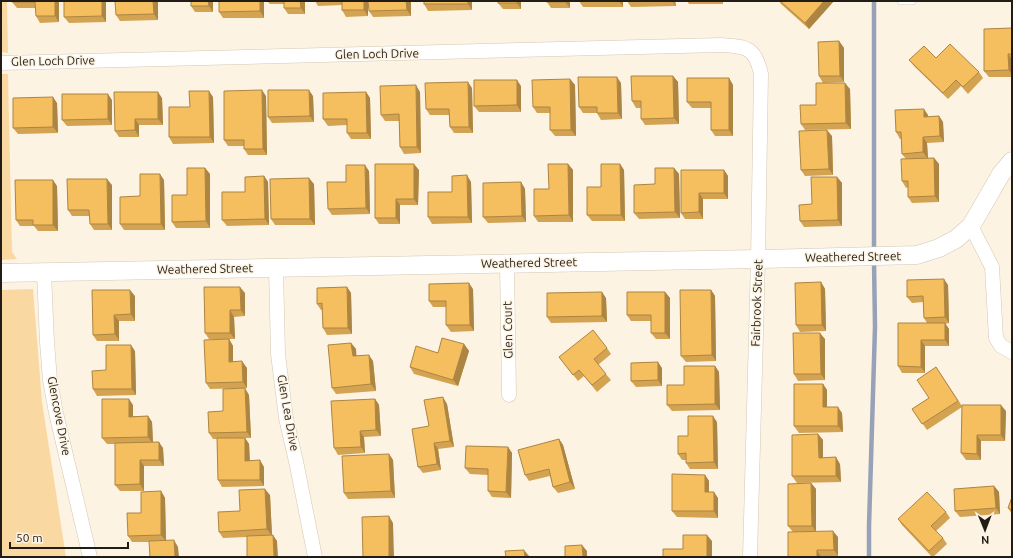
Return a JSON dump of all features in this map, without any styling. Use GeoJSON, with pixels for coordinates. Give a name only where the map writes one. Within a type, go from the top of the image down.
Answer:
{"type":"FeatureCollection","features":[{"type":"Feature","properties":{"kind":"street","name":"Glen Loch Drive"},"geometry":{"type":"LineString","coordinates":[[1,63],[722,45],[740,46],[752,51]]}},
{"type":"Feature","properties":{"kind":"street","name":"Fairbrook Street"},"geometry":{"type":"LineString","coordinates":[[750,557],[758,259],[761,74],[759,62],[752,51]]}},
{"type":"Feature","properties":{"kind":"street","name":"Weathered Street"},"geometry":{"type":"LineString","coordinates":[[1,273],[917,255],[939,248],[956,239],[971,226],[1001,174],[1012,161]]}},
{"type":"Feature","properties":{"kind":"street"},"geometry":{"type":"LineString","coordinates":[[971,226],[992,267],[996,338],[1001,346],[1012,352]]}},
{"type":"Feature","properties":{"kind":"street","name":"Glen Court"},"geometry":{"type":"LineString","coordinates":[[507,264],[509,395]]}},
{"type":"Feature","properties":{"kind":"street","name":"Glen Lea Drive"},"geometry":{"type":"LineString","coordinates":[[276,268],[278,354],[286,418],[315,557]]}},
{"type":"Feature","properties":{"kind":"street","name":"Glencove Drive"},"geometry":{"type":"LineString","coordinates":[[44,272],[50,380],[56,413],[90,557]]}},
{"type":"Feature","properties":{"kind":"lane"},"geometry":{"type":"LineString","coordinates":[[901,1],[912,1]]}},
{"type":"Feature","properties":{"kind":"shaded area"},"geometry":{"type":"Polygon","coordinates":[[[1,1],[7,1],[8,53],[1,52],[1,1]]]}},
{"type":"Feature","properties":{"kind":"shaded area"},"geometry":{"type":"Polygon","coordinates":[[[1,74],[8,74],[12,252],[17,259],[1,260],[1,74]]]}},
{"type":"Feature","properties":{"kind":"shaded area"},"geometry":{"type":"Polygon","coordinates":[[[33,289],[42,402],[66,557],[1,557],[1,290],[33,289]]]}},
{"type":"Feature","properties":{"kind":"building"},"geometry":{"type":"Polygon","coordinates":[[[12,1],[55,1],[55,16],[36,16],[35,2],[12,1]]]}},
{"type":"Feature","properties":{"kind":"building"},"geometry":{"type":"Polygon","coordinates":[[[64,1],[102,1],[102,16],[64,17],[64,1]]]}},
{"type":"Feature","properties":{"kind":"building"},"geometry":{"type":"Polygon","coordinates":[[[115,1],[153,1],[154,14],[116,15],[115,1]]]}},
{"type":"Feature","properties":{"kind":"building"},"geometry":{"type":"Polygon","coordinates":[[[191,1],[208,1],[209,6],[191,6],[191,1]]]}},
{"type":"Feature","properties":{"kind":"building"},"geometry":{"type":"Polygon","coordinates":[[[219,1],[260,1],[260,11],[219,12],[219,1]]]}},
{"type":"Feature","properties":{"kind":"building"},"geometry":{"type":"Polygon","coordinates":[[[284,1],[300,1],[301,8],[284,8],[284,1]]]}},
{"type":"Feature","properties":{"kind":"building"},"geometry":{"type":"Polygon","coordinates":[[[342,1],[364,1],[364,10],[342,10],[342,1]]]}},
{"type":"Feature","properties":{"kind":"building"},"geometry":{"type":"Polygon","coordinates":[[[368,1],[406,1],[407,10],[369,11],[368,1]]]}},
{"type":"Feature","properties":{"kind":"building"},"geometry":{"type":"Polygon","coordinates":[[[424,1],[468,1],[468,4],[424,4],[424,1]]]}},
{"type":"Feature","properties":{"kind":"building"},"geometry":{"type":"Polygon","coordinates":[[[498,1],[517,1],[517,3],[498,3],[498,1]]]}},
{"type":"Feature","properties":{"kind":"building"},"geometry":{"type":"Polygon","coordinates":[[[565,1],[565,2],[547,2],[565,1]]]}},
{"type":"Feature","properties":{"kind":"building"},"geometry":{"type":"Polygon","coordinates":[[[780,1],[824,1],[805,23],[780,1]]]}},
{"type":"Feature","properties":{"kind":"building"},"geometry":{"type":"Polygon","coordinates":[[[1012,28],[1012,54],[1008,54],[1009,70],[984,71],[984,29],[1012,28]]]}},
{"type":"Feature","properties":{"kind":"building"},"geometry":{"type":"Polygon","coordinates":[[[839,41],[840,76],[819,76],[818,42],[839,41]]]}},
{"type":"Feature","properties":{"kind":"building"},"geometry":{"type":"Polygon","coordinates":[[[950,44],[979,72],[963,87],[956,80],[943,93],[909,60],[924,46],[936,58],[950,44]]]}},
{"type":"Feature","properties":{"kind":"building"},"geometry":{"type":"Polygon","coordinates":[[[631,76],[673,76],[674,118],[641,119],[641,101],[632,101],[631,76]]]}},
{"type":"Feature","properties":{"kind":"building"},"geometry":{"type":"Polygon","coordinates":[[[578,77],[617,77],[618,113],[597,113],[597,107],[579,107],[578,77]]]}},
{"type":"Feature","properties":{"kind":"building"},"geometry":{"type":"Polygon","coordinates":[[[687,78],[729,78],[729,130],[711,130],[711,102],[687,102],[687,78]]]}},
{"type":"Feature","properties":{"kind":"building"},"geometry":{"type":"Polygon","coordinates":[[[570,79],[571,130],[550,130],[550,107],[533,107],[532,80],[570,79]]]}},
{"type":"Feature","properties":{"kind":"building"},"geometry":{"type":"Polygon","coordinates":[[[474,80],[517,80],[517,105],[474,106],[474,80]]]}},
{"type":"Feature","properties":{"kind":"building"},"geometry":{"type":"Polygon","coordinates":[[[468,82],[469,127],[450,127],[449,109],[426,109],[425,83],[468,82]]]}},
{"type":"Feature","properties":{"kind":"building"},"geometry":{"type":"Polygon","coordinates":[[[816,83],[845,83],[846,123],[801,124],[800,105],[816,105],[816,83]]]}},
{"type":"Feature","properties":{"kind":"building"},"geometry":{"type":"Polygon","coordinates":[[[416,85],[417,147],[400,147],[399,114],[381,115],[380,86],[416,85]]]}},
{"type":"Feature","properties":{"kind":"building"},"geometry":{"type":"Polygon","coordinates":[[[262,90],[263,149],[244,149],[244,140],[224,140],[224,91],[262,90]]]}},
{"type":"Feature","properties":{"kind":"building"},"geometry":{"type":"Polygon","coordinates":[[[268,90],[309,90],[310,116],[268,117],[268,90]]]}},
{"type":"Feature","properties":{"kind":"building"},"geometry":{"type":"Polygon","coordinates":[[[189,91],[209,91],[210,137],[169,137],[169,107],[190,107],[189,91]]]}},
{"type":"Feature","properties":{"kind":"building"},"geometry":{"type":"Polygon","coordinates":[[[114,92],[158,92],[158,119],[135,119],[135,130],[115,131],[114,92]]]}},
{"type":"Feature","properties":{"kind":"building"},"geometry":{"type":"Polygon","coordinates":[[[366,92],[367,133],[347,133],[347,119],[323,119],[323,93],[366,92]]]}},
{"type":"Feature","properties":{"kind":"building"},"geometry":{"type":"Polygon","coordinates":[[[62,94],[108,94],[108,119],[62,120],[62,94]]]}},
{"type":"Feature","properties":{"kind":"building"},"geometry":{"type":"Polygon","coordinates":[[[53,97],[53,127],[13,128],[13,98],[53,97]]]}},
{"type":"Feature","properties":{"kind":"building"},"geometry":{"type":"Polygon","coordinates":[[[924,109],[924,117],[939,116],[940,136],[923,137],[923,152],[902,154],[901,132],[896,132],[895,110],[924,109]]]}},
{"type":"Feature","properties":{"kind":"building"},"geometry":{"type":"Polygon","coordinates":[[[827,130],[829,169],[801,170],[799,131],[827,130]]]}},
{"type":"Feature","properties":{"kind":"building"},"geometry":{"type":"Polygon","coordinates":[[[934,158],[935,196],[908,197],[908,181],[902,181],[901,159],[934,158]]]}},
{"type":"Feature","properties":{"kind":"building"},"geometry":{"type":"Polygon","coordinates":[[[375,164],[414,164],[414,199],[396,199],[396,218],[375,218],[375,164]]]}},
{"type":"Feature","properties":{"kind":"building"},"geometry":{"type":"Polygon","coordinates":[[[548,164],[568,164],[569,215],[534,216],[534,189],[549,189],[548,164]]]}},
{"type":"Feature","properties":{"kind":"building"},"geometry":{"type":"Polygon","coordinates":[[[601,164],[620,164],[621,215],[587,215],[587,187],[601,187],[601,164]]]}},
{"type":"Feature","properties":{"kind":"building"},"geometry":{"type":"Polygon","coordinates":[[[346,165],[365,165],[366,208],[328,209],[327,182],[346,182],[346,165]]]}},
{"type":"Feature","properties":{"kind":"building"},"geometry":{"type":"Polygon","coordinates":[[[187,168],[205,168],[206,221],[172,222],[172,195],[187,195],[187,168]]]}},
{"type":"Feature","properties":{"kind":"building"},"geometry":{"type":"Polygon","coordinates":[[[655,168],[674,168],[675,212],[634,213],[634,185],[655,184],[655,168]]]}},
{"type":"Feature","properties":{"kind":"building"},"geometry":{"type":"Polygon","coordinates":[[[681,170],[724,170],[724,193],[699,193],[699,212],[681,213],[681,170]]]}},
{"type":"Feature","properties":{"kind":"building"},"geometry":{"type":"Polygon","coordinates":[[[140,174],[160,174],[161,224],[120,224],[120,197],[140,196],[140,174]]]}},
{"type":"Feature","properties":{"kind":"building"},"geometry":{"type":"Polygon","coordinates":[[[467,175],[468,217],[428,217],[428,192],[452,192],[452,176],[467,175]]]}},
{"type":"Feature","properties":{"kind":"building"},"geometry":{"type":"Polygon","coordinates":[[[264,176],[265,219],[222,220],[222,192],[245,192],[245,177],[264,176]]]}},
{"type":"Feature","properties":{"kind":"building"},"geometry":{"type":"Polygon","coordinates":[[[811,177],[837,177],[838,220],[800,221],[799,205],[812,204],[811,177]]]}},
{"type":"Feature","properties":{"kind":"building"},"geometry":{"type":"Polygon","coordinates":[[[309,178],[310,219],[271,219],[270,179],[309,178]]]}},
{"type":"Feature","properties":{"kind":"building"},"geometry":{"type":"Polygon","coordinates":[[[67,179],[107,179],[108,224],[90,224],[89,210],[68,210],[67,179]]]}},
{"type":"Feature","properties":{"kind":"building"},"geometry":{"type":"Polygon","coordinates":[[[15,180],[53,180],[53,225],[33,225],[33,220],[16,220],[15,180]]]}},
{"type":"Feature","properties":{"kind":"building"},"geometry":{"type":"Polygon","coordinates":[[[521,182],[522,216],[483,217],[483,183],[521,182]]]}},
{"type":"Feature","properties":{"kind":"building"},"geometry":{"type":"Polygon","coordinates":[[[944,279],[945,317],[924,318],[923,296],[907,297],[907,280],[944,279]]]}},
{"type":"Feature","properties":{"kind":"building"},"geometry":{"type":"Polygon","coordinates":[[[821,282],[822,325],[796,325],[795,283],[821,282]]]}},
{"type":"Feature","properties":{"kind":"building"},"geometry":{"type":"Polygon","coordinates":[[[469,283],[470,325],[446,325],[446,301],[429,301],[429,284],[469,283]]]}},
{"type":"Feature","properties":{"kind":"building"},"geometry":{"type":"Polygon","coordinates":[[[204,287],[240,287],[241,310],[230,310],[230,333],[205,333],[204,287]]]}},
{"type":"Feature","properties":{"kind":"building"},"geometry":{"type":"Polygon","coordinates":[[[347,287],[348,328],[323,328],[322,303],[317,304],[317,288],[347,287]]]}},
{"type":"Feature","properties":{"kind":"building"},"geometry":{"type":"Polygon","coordinates":[[[92,290],[130,290],[131,314],[114,315],[115,334],[93,335],[92,290]]]}},
{"type":"Feature","properties":{"kind":"building"},"geometry":{"type":"Polygon","coordinates":[[[680,290],[711,290],[712,355],[681,356],[680,290]]]}},
{"type":"Feature","properties":{"kind":"building"},"geometry":{"type":"Polygon","coordinates":[[[602,292],[602,316],[547,317],[547,293],[602,292]]]}},
{"type":"Feature","properties":{"kind":"building"},"geometry":{"type":"Polygon","coordinates":[[[627,292],[665,292],[665,333],[651,333],[651,315],[627,315],[627,292]]]}},
{"type":"Feature","properties":{"kind":"building"},"geometry":{"type":"Polygon","coordinates":[[[898,323],[945,323],[945,340],[921,340],[921,367],[898,366],[898,323]]]}},
{"type":"Feature","properties":{"kind":"building"},"geometry":{"type":"Polygon","coordinates":[[[593,330],[607,348],[594,359],[606,374],[592,385],[579,370],[573,375],[559,357],[593,330]]]}},
{"type":"Feature","properties":{"kind":"building"},"geometry":{"type":"Polygon","coordinates":[[[793,333],[820,333],[821,374],[794,374],[793,333]]]}},
{"type":"Feature","properties":{"kind":"building"},"geometry":{"type":"Polygon","coordinates":[[[442,338],[464,344],[453,380],[410,367],[416,346],[438,353],[442,338]]]}},
{"type":"Feature","properties":{"kind":"building"},"geometry":{"type":"Polygon","coordinates":[[[229,339],[229,362],[242,361],[243,382],[206,383],[204,340],[229,339]]]}},
{"type":"Feature","properties":{"kind":"building"},"geometry":{"type":"Polygon","coordinates":[[[351,343],[353,356],[369,355],[371,384],[332,388],[328,345],[351,343]]]}},
{"type":"Feature","properties":{"kind":"building"},"geometry":{"type":"Polygon","coordinates":[[[106,345],[131,345],[132,389],[93,389],[92,371],[106,370],[106,345]]]}},
{"type":"Feature","properties":{"kind":"building"},"geometry":{"type":"Polygon","coordinates":[[[658,362],[658,380],[631,381],[631,363],[658,362]]]}},
{"type":"Feature","properties":{"kind":"building"},"geometry":{"type":"Polygon","coordinates":[[[684,366],[715,366],[715,404],[667,405],[667,385],[684,385],[684,366]]]}},
{"type":"Feature","properties":{"kind":"building"},"geometry":{"type":"Polygon","coordinates":[[[936,367],[958,401],[922,424],[912,409],[929,398],[917,380],[936,367]]]}},
{"type":"Feature","properties":{"kind":"building"},"geometry":{"type":"Polygon","coordinates":[[[794,384],[823,384],[823,407],[838,407],[838,426],[794,426],[794,384]]]}},
{"type":"Feature","properties":{"kind":"building"},"geometry":{"type":"Polygon","coordinates":[[[245,388],[247,432],[209,433],[208,412],[223,411],[223,389],[245,388]]]}},
{"type":"Feature","properties":{"kind":"building"},"geometry":{"type":"Polygon","coordinates":[[[443,397],[450,441],[434,443],[437,464],[418,467],[412,429],[429,426],[424,400],[443,397]]]}},
{"type":"Feature","properties":{"kind":"building"},"geometry":{"type":"Polygon","coordinates":[[[102,399],[129,399],[129,417],[148,416],[148,437],[102,438],[102,399]]]}},
{"type":"Feature","properties":{"kind":"building"},"geometry":{"type":"Polygon","coordinates":[[[375,399],[376,430],[360,431],[361,447],[334,448],[331,401],[375,399]]]}},
{"type":"Feature","properties":{"kind":"building"},"geometry":{"type":"Polygon","coordinates":[[[962,405],[1001,405],[1001,435],[977,435],[977,454],[961,453],[962,405]]]}},
{"type":"Feature","properties":{"kind":"building"},"geometry":{"type":"Polygon","coordinates":[[[688,416],[713,416],[714,462],[686,463],[686,453],[678,454],[678,436],[688,436],[688,416]]]}},
{"type":"Feature","properties":{"kind":"building"},"geometry":{"type":"Polygon","coordinates":[[[818,434],[819,458],[836,457],[836,476],[792,476],[792,435],[818,434]]]}},
{"type":"Feature","properties":{"kind":"building"},"geometry":{"type":"Polygon","coordinates":[[[217,438],[245,438],[245,461],[260,460],[260,480],[218,480],[217,438]]]}},
{"type":"Feature","properties":{"kind":"building"},"geometry":{"type":"Polygon","coordinates":[[[559,439],[570,482],[553,487],[549,469],[525,475],[518,450],[559,439]]]}},
{"type":"Feature","properties":{"kind":"building"},"geometry":{"type":"Polygon","coordinates":[[[159,442],[159,460],[140,460],[140,484],[115,485],[115,443],[159,442]]]}},
{"type":"Feature","properties":{"kind":"building"},"geometry":{"type":"Polygon","coordinates":[[[466,446],[508,447],[506,492],[488,491],[488,469],[465,468],[466,446]]]}},
{"type":"Feature","properties":{"kind":"building"},"geometry":{"type":"Polygon","coordinates":[[[389,454],[391,491],[344,493],[342,456],[389,454]]]}},
{"type":"Feature","properties":{"kind":"building"},"geometry":{"type":"Polygon","coordinates":[[[672,474],[705,475],[705,492],[714,492],[714,511],[672,511],[672,474]]]}},
{"type":"Feature","properties":{"kind":"building"},"geometry":{"type":"Polygon","coordinates":[[[811,483],[812,526],[788,526],[788,484],[811,483]]]}},
{"type":"Feature","properties":{"kind":"building"},"geometry":{"type":"Polygon","coordinates":[[[994,486],[996,508],[955,511],[954,489],[994,486]]]}},
{"type":"Feature","properties":{"kind":"building"},"geometry":{"type":"Polygon","coordinates":[[[265,489],[267,529],[219,532],[218,512],[240,511],[239,490],[265,489]]]}},
{"type":"Feature","properties":{"kind":"building"},"geometry":{"type":"Polygon","coordinates":[[[161,491],[161,535],[128,536],[127,513],[141,513],[141,492],[161,491]]]}},
{"type":"Feature","properties":{"kind":"building"},"geometry":{"type":"Polygon","coordinates":[[[927,492],[946,512],[931,526],[943,538],[929,551],[898,519],[927,492]]]}},
{"type":"Feature","properties":{"kind":"building"},"geometry":{"type":"Polygon","coordinates":[[[1012,497],[1012,510],[1008,508],[1012,497]]]}},
{"type":"Feature","properties":{"kind":"building"},"geometry":{"type":"Polygon","coordinates":[[[389,516],[389,557],[363,557],[362,517],[389,516]]]}},
{"type":"Feature","properties":{"kind":"building"},"geometry":{"type":"Polygon","coordinates":[[[833,531],[834,550],[817,550],[817,557],[788,557],[788,532],[833,531]]]}},
{"type":"Feature","properties":{"kind":"building"},"geometry":{"type":"Polygon","coordinates":[[[273,535],[274,557],[247,557],[247,536],[273,535]]]}},
{"type":"Feature","properties":{"kind":"building"},"geometry":{"type":"Polygon","coordinates":[[[683,535],[707,535],[707,557],[663,557],[663,549],[683,549],[683,535]]]}},
{"type":"Feature","properties":{"kind":"building"},"geometry":{"type":"Polygon","coordinates":[[[174,540],[175,557],[150,557],[149,541],[174,540]]]}},
{"type":"Feature","properties":{"kind":"building"},"geometry":{"type":"Polygon","coordinates":[[[582,545],[583,557],[565,557],[565,546],[582,545]]]}},
{"type":"Feature","properties":{"kind":"building"},"geometry":{"type":"Polygon","coordinates":[[[524,550],[525,557],[506,557],[505,551],[524,550]]]}},
{"type":"Feature","properties":{"kind":"waterway"},"geometry":{"type":"LineString","coordinates":[[874,1],[874,253]]}},
{"type":"Feature","properties":{"kind":"waterway"},"geometry":{"type":"LineString","coordinates":[[869,557],[875,327],[874,261]]}}]}
